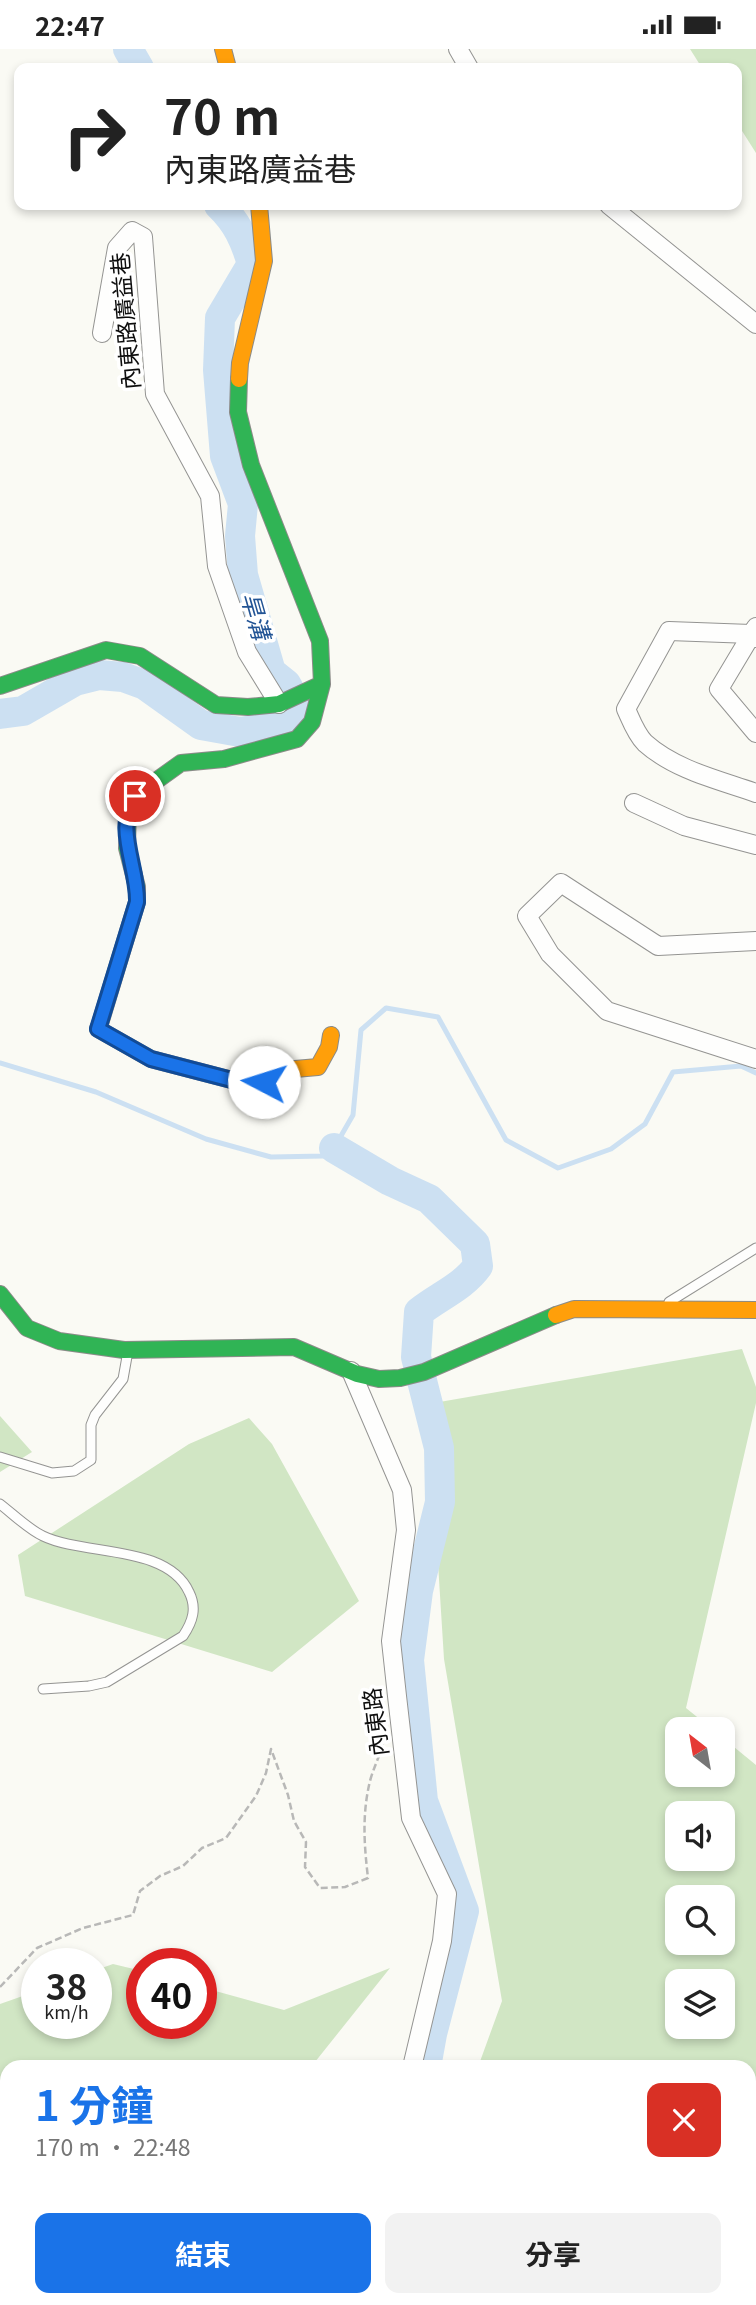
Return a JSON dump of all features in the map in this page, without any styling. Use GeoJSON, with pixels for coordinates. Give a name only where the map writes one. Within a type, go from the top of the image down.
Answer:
{"type":"FeatureCollection","features":[{"type":"Feature","properties":{"kind":"street"},"geometry":{"type":"LineString","coordinates":[[259,210],[264,261],[240,363],[238,412],[251,464],[320,641],[323,684],[313,724],[297,739],[224,759],[181,763],[135,796],[128,806],[127,848],[137,887],[137,902],[98,1029],[151,1059],[251,1085],[295,1069],[318,1067],[329,1048],[331,1035]]}},
{"type":"Feature","properties":{"kind":"street"},"geometry":{"type":"LineString","coordinates":[[615,210],[756,324]]}},
{"type":"Feature","properties":{"kind":"street","name":"內東路廣益巷"},"geometry":{"type":"LineString","coordinates":[[102,333],[117,248],[132,231],[143,237],[155,394],[210,496],[217,566],[247,652],[279,704]]}},
{"type":"Feature","properties":{"kind":"street"},"geometry":{"type":"LineString","coordinates":[[754,633],[669,631],[626,709],[645,742],[673,761],[699,774],[756,793]]}},
{"type":"Feature","properties":{"kind":"street"},"geometry":{"type":"LineString","coordinates":[[754,633],[719,689],[756,733]]}},
{"type":"Feature","properties":{"kind":"street"},"geometry":{"type":"LineString","coordinates":[[0,686],[106,650],[140,656],[216,705],[248,707],[279,704],[323,684]]}},
{"type":"Feature","properties":{"kind":"street"},"geometry":{"type":"LineString","coordinates":[[634,803],[684,826],[756,845]]}},
{"type":"Feature","properties":{"kind":"street"},"geometry":{"type":"LineString","coordinates":[[756,941],[657,946],[561,883],[527,916],[550,954],[607,1011],[756,1059]]}},
{"type":"Feature","properties":{"kind":"street"},"geometry":{"type":"LineString","coordinates":[[0,1294],[28,1330],[64,1342],[128,1350],[294,1347],[316,1353],[351,1371],[378,1379],[427,1371],[546,1316],[574,1309],[756,1310]]}},
{"type":"Feature","properties":{"kind":"street","name":"內東路"},"geometry":{"type":"LineString","coordinates":[[351,1371],[402,1490],[406,1530],[391,1641],[411,1818],[447,1894],[442,1941],[414,2060]]}},
{"type":"Feature","properties":{"kind":"lane"},"geometry":{"type":"LineString","coordinates":[[659,1308],[756,1248]]}},
{"type":"Feature","properties":{"kind":"lane"},"geometry":{"type":"LineString","coordinates":[[0,1457],[52,1473],[75,1471],[91,1460],[91,1425],[94,1415],[123,1379],[128,1350]]}},
{"type":"Feature","properties":{"kind":"lane"},"geometry":{"type":"LineString","coordinates":[[0,1504],[43,1536],[151,1561],[169,1568],[186,1585],[194,1603],[190,1626],[183,1636],[107,1682],[43,1689]]}},
{"type":"Feature","properties":{"kind":"path"},"geometry":{"type":"LineString","coordinates":[[0,1987],[37,1948],[83,1928],[133,1915],[140,1891],[160,1876],[183,1865],[202,1848],[226,1838],[256,1796],[267,1773],[271,1749],[288,1795],[294,1821],[306,1842],[305,1867],[320,1888],[345,1888],[368,1878],[363,1828],[366,1802],[386,1729],[400,1718]]}},
{"type":"Feature","properties":{"kind":"green space"},"geometry":{"type":"Polygon","coordinates":[[[690,49],[756,49],[756,153],[742,131],[742,63],[699,63],[690,49]]]}},
{"type":"Feature","properties":{"kind":"green space"},"geometry":{"type":"Polygon","coordinates":[[[742,1349],[756,1387],[756,1403],[686,1708],[697,1717],[665,1717],[665,1787],[735,1787],[735,1748],[756,1765],[756,2060],[481,2060],[502,2001],[444,1659],[428,1404],[742,1349]]]}},
{"type":"Feature","properties":{"kind":"green space"},"geometry":{"type":"Polygon","coordinates":[[[0,1416],[32,1452],[0,1472],[0,1416]]]}},
{"type":"Feature","properties":{"kind":"green space"},"geometry":{"type":"Polygon","coordinates":[[[249,1418],[272,1444],[359,1601],[272,1672],[25,1596],[18,1555],[189,1444],[249,1418]]]}},
{"type":"Feature","properties":{"kind":"green space"},"geometry":{"type":"Polygon","coordinates":[[[113,1964],[126,1967],[126,2039],[217,2039],[217,1991],[284,2010],[390,1968],[317,2060],[0,2060],[0,2004],[21,1997],[21,2039],[112,2039],[113,1964]]]}},
{"type":"Feature","properties":{"kind":"waterway","name":"旱溝"},"geometry":{"type":"LineString","coordinates":[[128,49],[136,63]]}},
{"type":"Feature","properties":{"kind":"waterway","name":"旱溝"},"geometry":{"type":"LineString","coordinates":[[0,714],[23,711],[75,681],[99,675],[123,677],[145,685],[201,725],[240,732],[277,726],[291,720],[299,707],[286,684],[271,672],[243,575],[240,536],[243,504],[225,456],[218,370],[220,318],[252,264],[240,232],[224,210]]}},
{"type":"Feature","properties":{"kind":"waterway"},"geometry":{"type":"LineString","coordinates":[[0,1063],[96,1092],[206,1139],[271,1157],[324,1156],[334,1148],[353,1115],[361,1030],[386,1008],[438,1017],[506,1140],[558,1168],[611,1149],[645,1124],[673,1072],[741,1066],[756,1073]]}},
{"type":"Feature","properties":{"kind":"waterway"},"geometry":{"type":"LineString","coordinates":[[334,1148],[390,1181],[429,1199],[475,1244],[478,1266],[458,1286],[419,1312],[416,1357],[439,1448],[440,1502],[418,1591],[409,1660],[423,1801],[464,1911],[427,2060]]}},
{"type":"Feature","properties":{"kind":"traffic: fast"},"geometry":{"type":"LineString","coordinates":[[0,686],[106,650],[140,656],[216,705],[248,707],[279,704],[322,684],[320,641],[251,465],[238,412],[239,379]]}},
{"type":"Feature","properties":{"kind":"traffic: fast"},"geometry":{"type":"LineString","coordinates":[[99,1027],[137,902],[137,887],[127,848],[128,806],[135,796],[181,763],[224,759],[297,739],[312,722],[322,684]]}},
{"type":"Feature","properties":{"kind":"traffic: fast"},"geometry":{"type":"LineString","coordinates":[[0,1294],[27,1328],[59,1341],[124,1350],[294,1347],[357,1374],[379,1379],[400,1378],[424,1372],[556,1315]]}},
{"type":"Feature","properties":{"kind":"traffic: slow"},"geometry":{"type":"LineString","coordinates":[[223,49],[227,63]]}},
{"type":"Feature","properties":{"kind":"traffic: slow"},"geometry":{"type":"LineString","coordinates":[[239,379],[240,363],[264,261],[259,210]]}},
{"type":"Feature","properties":{"kind":"traffic: slow"},"geometry":{"type":"LineString","coordinates":[[99,1027],[98,1029],[151,1059],[251,1085],[295,1069],[318,1067],[329,1047],[331,1035]]}},
{"type":"Feature","properties":{"kind":"traffic: slow"},"geometry":{"type":"LineString","coordinates":[[556,1315],[574,1309],[756,1310]]}},
{"type":"Feature","properties":{"kind":"route"},"geometry":{"type":"LineString","coordinates":[[135,796],[128,806],[127,848],[137,887],[137,902],[98,1029],[151,1059],[251,1085],[264,1082]]}}]}
